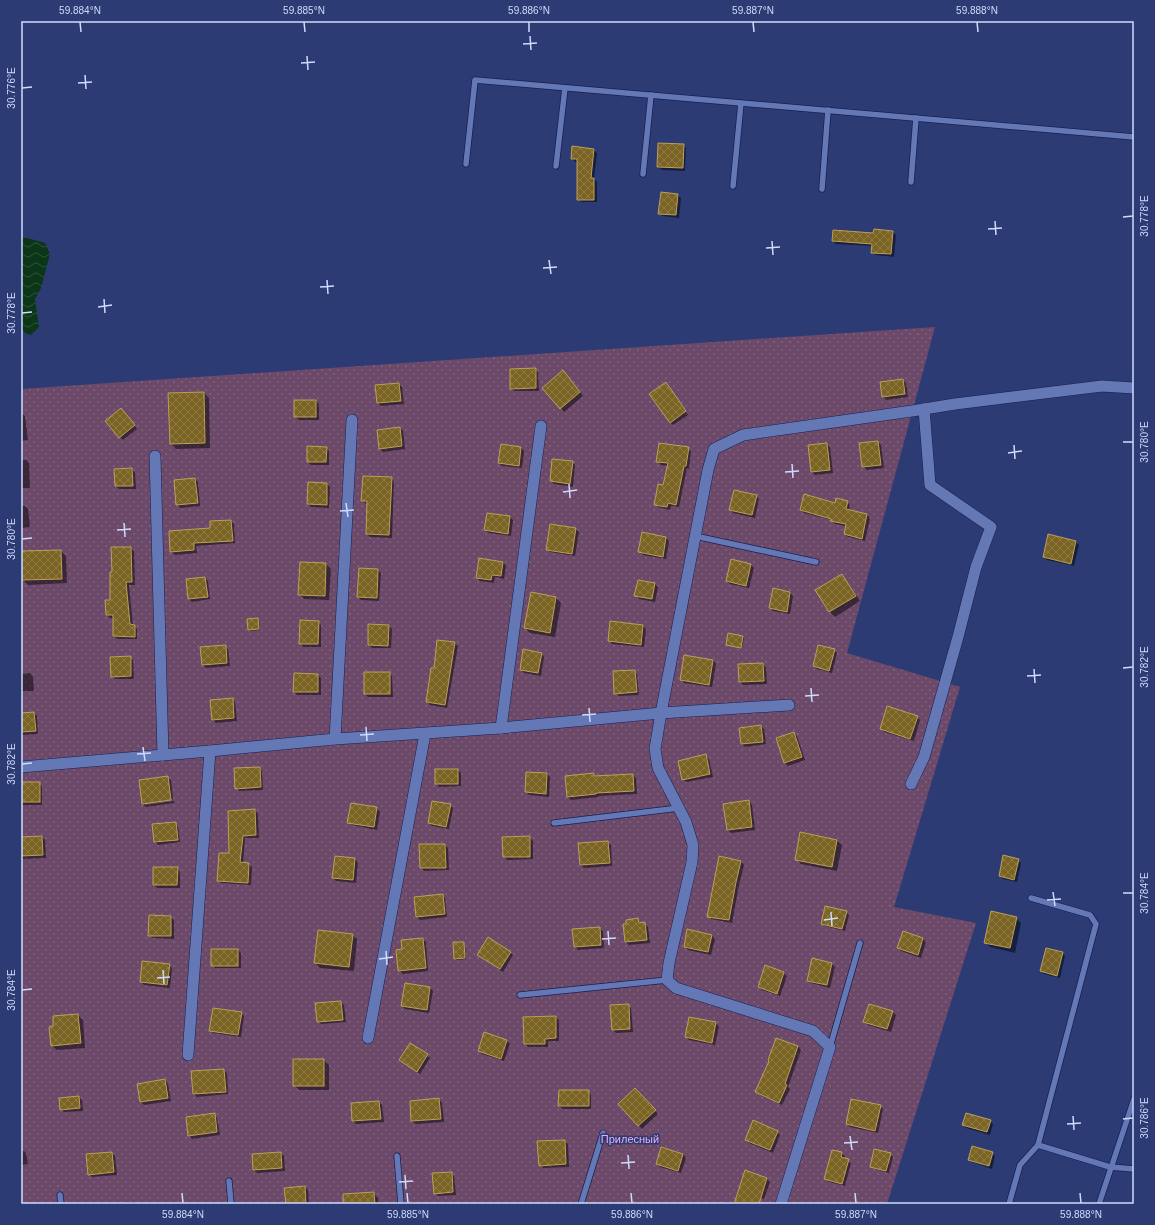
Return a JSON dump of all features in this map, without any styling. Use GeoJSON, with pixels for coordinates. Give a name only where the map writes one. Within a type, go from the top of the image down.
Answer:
{"type":"FeatureCollection","features":[{"type":"Feature","properties":{"kind":"street"},"geometry":{"type":"LineString","coordinates":[[781,1204],[830,1047],[813,1031],[676,988],[667,980],[669,963],[692,862],[693,844],[686,822],[658,768],[655,749],[695,536],[708,470],[714,449],[743,435],[955,404],[1102,386],[1134,388]]}},
{"type":"Feature","properties":{"kind":"street"},"geometry":{"type":"LineString","coordinates":[[911,784],[924,757],[976,567],[991,527],[930,484],[924,409]]}},
{"type":"Feature","properties":{"kind":"street"},"geometry":{"type":"LineString","coordinates":[[335,739],[352,420]]}},
{"type":"Feature","properties":{"kind":"street"},"geometry":{"type":"LineString","coordinates":[[501,728],[541,426]]}},
{"type":"Feature","properties":{"kind":"street"},"geometry":{"type":"LineString","coordinates":[[155,456],[163,755]]}},
{"type":"Feature","properties":{"kind":"street"},"geometry":{"type":"LineString","coordinates":[[21,767],[335,739],[425,734],[661,713],[789,705]]}},
{"type":"Feature","properties":{"kind":"street"},"geometry":{"type":"LineString","coordinates":[[368,1038],[425,734]]}},
{"type":"Feature","properties":{"kind":"street"},"geometry":{"type":"LineString","coordinates":[[188,1055],[210,751]]}},
{"type":"Feature","properties":{"kind":"lane"},"geometry":{"type":"LineString","coordinates":[[466,164],[475,80],[1134,137]]}},
{"type":"Feature","properties":{"kind":"lane"},"geometry":{"type":"LineString","coordinates":[[556,166],[565,88]]}},
{"type":"Feature","properties":{"kind":"lane"},"geometry":{"type":"LineString","coordinates":[[643,174],[651,95]]}},
{"type":"Feature","properties":{"kind":"lane"},"geometry":{"type":"LineString","coordinates":[[733,186],[741,103]]}},
{"type":"Feature","properties":{"kind":"lane"},"geometry":{"type":"LineString","coordinates":[[822,189],[828,110]]}},
{"type":"Feature","properties":{"kind":"lane"},"geometry":{"type":"LineString","coordinates":[[911,182],[916,118]]}},
{"type":"Feature","properties":{"kind":"lane"},"geometry":{"type":"LineString","coordinates":[[695,536],[816,562]]}},
{"type":"Feature","properties":{"kind":"lane"},"geometry":{"type":"LineString","coordinates":[[554,823],[678,808]]}},
{"type":"Feature","properties":{"kind":"lane"},"geometry":{"type":"LineString","coordinates":[[1009,1204],[1020,1165],[1038,1145],[1096,924],[1090,915],[1031,898]]}},
{"type":"Feature","properties":{"kind":"lane"},"geometry":{"type":"LineString","coordinates":[[830,1047],[860,943]]}},
{"type":"Feature","properties":{"kind":"lane"},"geometry":{"type":"LineString","coordinates":[[520,995],[667,980]]}},
{"type":"Feature","properties":{"kind":"lane"},"geometry":{"type":"LineString","coordinates":[[1098,1204],[1134,1099]]}},
{"type":"Feature","properties":{"kind":"lane"},"geometry":{"type":"LineString","coordinates":[[581,1204],[603,1133]]}},
{"type":"Feature","properties":{"kind":"lane"},"geometry":{"type":"LineString","coordinates":[[1038,1145],[1110,1167],[1134,1169]]}},
{"type":"Feature","properties":{"kind":"lane"},"geometry":{"type":"LineString","coordinates":[[397,1156],[401,1204]]}},
{"type":"Feature","properties":{"kind":"lane"},"geometry":{"type":"LineString","coordinates":[[229,1181],[231,1204]]}},
{"type":"Feature","properties":{"kind":"lane"},"geometry":{"type":"LineString","coordinates":[[60,1195],[61,1204]]}},
{"type":"Feature","properties":{"kind":"green space","name":"Прилесный"},"geometry":{"type":"Polygon","coordinates":[[[935,327],[847,653],[960,687],[894,907],[976,923],[887,1204],[21,1204],[21,389],[935,327]]]}},
{"type":"Feature","properties":{"kind":"water"},"geometry":{"type":"Polygon","coordinates":[[[21,238],[27,238],[45,243],[50,254],[41,288],[35,299],[39,327],[31,335],[25,333],[21,328],[21,238]]]}},
{"type":"Feature","properties":{"kind":"building"},"geometry":{"type":"Polygon","coordinates":[[[658,143],[684,144],[683,168],[657,167],[658,143]]]}},
{"type":"Feature","properties":{"kind":"building"},"geometry":{"type":"Polygon","coordinates":[[[572,146],[594,149],[591,178],[594,178],[594,200],[577,200],[577,159],[571,159],[572,146]]]}},
{"type":"Feature","properties":{"kind":"building"},"geometry":{"type":"Polygon","coordinates":[[[661,192],[678,194],[676,215],[658,214],[661,192]]]}},
{"type":"Feature","properties":{"kind":"building"},"geometry":{"type":"Polygon","coordinates":[[[874,229],[893,231],[891,254],[871,253],[872,244],[832,241],[833,230],[873,233],[874,229]]]}},
{"type":"Feature","properties":{"kind":"building"},"geometry":{"type":"Polygon","coordinates":[[[536,368],[536,388],[510,389],[510,369],[536,368]]]}},
{"type":"Feature","properties":{"kind":"building"},"geometry":{"type":"Polygon","coordinates":[[[563,370],[580,392],[560,409],[542,388],[563,370]]]}},
{"type":"Feature","properties":{"kind":"building"},"geometry":{"type":"Polygon","coordinates":[[[903,379],[905,394],[882,397],[880,382],[903,379]]]}},
{"type":"Feature","properties":{"kind":"building"},"geometry":{"type":"Polygon","coordinates":[[[666,382],[686,411],[670,423],[649,394],[666,382]]]}},
{"type":"Feature","properties":{"kind":"building"},"geometry":{"type":"Polygon","coordinates":[[[399,383],[401,401],[377,403],[375,385],[399,383]]]}},
{"type":"Feature","properties":{"kind":"building"},"geometry":{"type":"Polygon","coordinates":[[[204,392],[205,443],[170,444],[168,393],[204,392]]]}},
{"type":"Feature","properties":{"kind":"building"},"geometry":{"type":"Polygon","coordinates":[[[294,400],[316,400],[316,417],[294,417],[294,400]]]}},
{"type":"Feature","properties":{"kind":"building"},"geometry":{"type":"Polygon","coordinates":[[[121,408],[135,425],[119,438],[105,421],[121,408]]]}},
{"type":"Feature","properties":{"kind":"building"},"geometry":{"type":"Polygon","coordinates":[[[400,427],[402,446],[379,449],[377,430],[400,427]]]}},
{"type":"Feature","properties":{"kind":"building"},"geometry":{"type":"Polygon","coordinates":[[[878,441],[881,465],[862,467],[859,443],[878,441]]]}},
{"type":"Feature","properties":{"kind":"building"},"geometry":{"type":"Polygon","coordinates":[[[659,443],[689,447],[686,466],[684,466],[676,505],[668,503],[667,507],[654,505],[658,484],[663,485],[668,463],[656,462],[659,443]]]}},
{"type":"Feature","properties":{"kind":"building"},"geometry":{"type":"Polygon","coordinates":[[[827,443],[830,470],[811,472],[808,445],[827,443]]]}},
{"type":"Feature","properties":{"kind":"building"},"geometry":{"type":"Polygon","coordinates":[[[501,444],[521,447],[519,466],[498,463],[501,444]]]}},
{"type":"Feature","properties":{"kind":"building"},"geometry":{"type":"Polygon","coordinates":[[[307,446],[327,447],[326,462],[307,462],[307,446]]]}},
{"type":"Feature","properties":{"kind":"building"},"geometry":{"type":"Polygon","coordinates":[[[552,459],[573,461],[570,484],[550,481],[552,459]]]}},
{"type":"Feature","properties":{"kind":"building"},"geometry":{"type":"Polygon","coordinates":[[[132,468],[133,486],[115,486],[114,469],[132,468]]]}},
{"type":"Feature","properties":{"kind":"building"},"geometry":{"type":"Polygon","coordinates":[[[363,476],[392,477],[389,535],[366,534],[367,501],[361,501],[363,476]]]}},
{"type":"Feature","properties":{"kind":"building"},"geometry":{"type":"Polygon","coordinates":[[[195,478],[198,503],[176,505],[174,480],[195,478]]]}},
{"type":"Feature","properties":{"kind":"building"},"geometry":{"type":"Polygon","coordinates":[[[308,482],[327,483],[327,505],[307,504],[308,482]]]}},
{"type":"Feature","properties":{"kind":"building"},"geometry":{"type":"Polygon","coordinates":[[[734,490],[757,495],[752,515],[729,510],[734,490]]]}},
{"type":"Feature","properties":{"kind":"building"},"geometry":{"type":"Polygon","coordinates":[[[804,494],[835,503],[836,498],[848,501],[846,509],[867,514],[862,539],[844,534],[846,524],[830,521],[831,519],[800,510],[804,494]]]}},
{"type":"Feature","properties":{"kind":"building"},"geometry":{"type":"Polygon","coordinates":[[[487,513],[510,516],[508,534],[484,530],[487,513]]]}},
{"type":"Feature","properties":{"kind":"building"},"geometry":{"type":"Polygon","coordinates":[[[231,520],[233,541],[194,543],[194,550],[170,552],[169,531],[210,528],[210,521],[231,520]]]}},
{"type":"Feature","properties":{"kind":"building"},"geometry":{"type":"Polygon","coordinates":[[[550,524],[576,528],[572,554],[546,550],[550,524]]]}},
{"type":"Feature","properties":{"kind":"building"},"geometry":{"type":"Polygon","coordinates":[[[642,532],[666,537],[663,557],[638,552],[642,532]]]}},
{"type":"Feature","properties":{"kind":"building"},"geometry":{"type":"Polygon","coordinates":[[[1048,534],[1076,541],[1071,564],[1043,557],[1048,534]]]}},
{"type":"Feature","properties":{"kind":"building"},"geometry":{"type":"Polygon","coordinates":[[[111,547],[131,547],[132,582],[126,582],[130,624],[135,625],[135,637],[113,636],[113,615],[106,615],[105,600],[110,600],[110,572],[112,572],[111,547]]]}},
{"type":"Feature","properties":{"kind":"building"},"geometry":{"type":"Polygon","coordinates":[[[61,550],[62,579],[22,580],[21,551],[61,550]]]}},
{"type":"Feature","properties":{"kind":"building"},"geometry":{"type":"Polygon","coordinates":[[[479,558],[503,562],[501,576],[492,575],[491,580],[476,578],[479,558]]]}},
{"type":"Feature","properties":{"kind":"building"},"geometry":{"type":"Polygon","coordinates":[[[731,559],[751,564],[746,586],[726,581],[731,559]]]}},
{"type":"Feature","properties":{"kind":"building"},"geometry":{"type":"Polygon","coordinates":[[[300,562],[326,563],[325,596],[298,595],[300,562]]]}},
{"type":"Feature","properties":{"kind":"building"},"geometry":{"type":"Polygon","coordinates":[[[359,568],[378,569],[377,598],[357,597],[359,568]]]}},
{"type":"Feature","properties":{"kind":"building"},"geometry":{"type":"Polygon","coordinates":[[[842,574],[856,596],[829,612],[815,590],[842,574]]]}},
{"type":"Feature","properties":{"kind":"building"},"geometry":{"type":"Polygon","coordinates":[[[205,577],[208,597],[188,599],[186,579],[205,577]]]}},
{"type":"Feature","properties":{"kind":"building"},"geometry":{"type":"Polygon","coordinates":[[[638,580],[655,583],[652,599],[634,596],[638,580]]]}},
{"type":"Feature","properties":{"kind":"building"},"geometry":{"type":"Polygon","coordinates":[[[773,588],[790,592],[787,612],[769,608],[773,588]]]}},
{"type":"Feature","properties":{"kind":"building"},"geometry":{"type":"Polygon","coordinates":[[[531,592],[556,597],[550,633],[524,628],[531,592]]]}},
{"type":"Feature","properties":{"kind":"building"},"geometry":{"type":"Polygon","coordinates":[[[258,618],[259,629],[248,630],[247,619],[258,618]]]}},
{"type":"Feature","properties":{"kind":"building"},"geometry":{"type":"Polygon","coordinates":[[[300,620],[319,621],[318,644],[299,644],[300,620]]]}},
{"type":"Feature","properties":{"kind":"building"},"geometry":{"type":"Polygon","coordinates":[[[610,621],[643,625],[641,645],[608,641],[610,621]]]}},
{"type":"Feature","properties":{"kind":"building"},"geometry":{"type":"Polygon","coordinates":[[[368,624],[389,625],[388,646],[368,645],[368,624]]]}},
{"type":"Feature","properties":{"kind":"building"},"geometry":{"type":"Polygon","coordinates":[[[728,633],[743,636],[741,648],[726,645],[728,633]]]}},
{"type":"Feature","properties":{"kind":"building"},"geometry":{"type":"Polygon","coordinates":[[[437,640],[455,642],[445,705],[426,702],[431,668],[434,668],[437,640]]]}},
{"type":"Feature","properties":{"kind":"building"},"geometry":{"type":"Polygon","coordinates":[[[226,645],[227,663],[202,665],[200,647],[226,645]]]}},
{"type":"Feature","properties":{"kind":"building"},"geometry":{"type":"Polygon","coordinates":[[[818,645],[835,649],[829,671],[813,666],[818,645]]]}},
{"type":"Feature","properties":{"kind":"building"},"geometry":{"type":"Polygon","coordinates":[[[523,649],[542,653],[538,673],[520,670],[523,649]]]}},
{"type":"Feature","properties":{"kind":"building"},"geometry":{"type":"Polygon","coordinates":[[[684,655],[713,660],[709,685],[680,680],[684,655]]]}},
{"type":"Feature","properties":{"kind":"building"},"geometry":{"type":"Polygon","coordinates":[[[131,656],[131,676],[111,677],[110,657],[131,656]]]}},
{"type":"Feature","properties":{"kind":"building"},"geometry":{"type":"Polygon","coordinates":[[[763,663],[764,681],[739,682],[738,664],[763,663]]]}},
{"type":"Feature","properties":{"kind":"building"},"geometry":{"type":"Polygon","coordinates":[[[635,670],[637,692],[614,694],[613,671],[635,670]]]}},
{"type":"Feature","properties":{"kind":"building"},"geometry":{"type":"Polygon","coordinates":[[[364,672],[390,672],[390,694],[364,694],[364,672]]]}},
{"type":"Feature","properties":{"kind":"building"},"geometry":{"type":"Polygon","coordinates":[[[294,673],[318,674],[318,692],[293,692],[294,673]]]}},
{"type":"Feature","properties":{"kind":"building"},"geometry":{"type":"Polygon","coordinates":[[[233,698],[234,718],[212,720],[210,700],[233,698]]]}},
{"type":"Feature","properties":{"kind":"building"},"geometry":{"type":"Polygon","coordinates":[[[887,706],[918,716],[910,739],[880,729],[887,706]]]}},
{"type":"Feature","properties":{"kind":"building"},"geometry":{"type":"Polygon","coordinates":[[[34,712],[36,731],[21,732],[21,713],[34,712]]]}},
{"type":"Feature","properties":{"kind":"building"},"geometry":{"type":"Polygon","coordinates":[[[761,725],[763,742],[741,744],[739,728],[761,725]]]}},
{"type":"Feature","properties":{"kind":"building"},"geometry":{"type":"Polygon","coordinates":[[[794,732],[802,757],[784,763],[776,738],[794,732]]]}},
{"type":"Feature","properties":{"kind":"building"},"geometry":{"type":"Polygon","coordinates":[[[706,754],[710,774],[682,780],[678,761],[706,754]]]}},
{"type":"Feature","properties":{"kind":"building"},"geometry":{"type":"Polygon","coordinates":[[[260,767],[261,787],[235,789],[234,768],[260,767]]]}},
{"type":"Feature","properties":{"kind":"building"},"geometry":{"type":"Polygon","coordinates":[[[435,769],[458,769],[458,784],[435,784],[435,769]]]}},
{"type":"Feature","properties":{"kind":"building"},"geometry":{"type":"Polygon","coordinates":[[[526,772],[547,773],[546,794],[525,792],[526,772]]]}},
{"type":"Feature","properties":{"kind":"building"},"geometry":{"type":"Polygon","coordinates":[[[594,773],[594,776],[633,774],[634,791],[596,793],[567,797],[565,776],[594,773]]]}},
{"type":"Feature","properties":{"kind":"building"},"geometry":{"type":"Polygon","coordinates":[[[168,776],[171,800],[142,804],[139,780],[168,776]]]}},
{"type":"Feature","properties":{"kind":"building"},"geometry":{"type":"Polygon","coordinates":[[[21,782],[40,782],[40,802],[21,802],[21,782]]]}},
{"type":"Feature","properties":{"kind":"building"},"geometry":{"type":"Polygon","coordinates":[[[749,800],[752,827],[727,830],[723,804],[749,800]]]}},
{"type":"Feature","properties":{"kind":"building"},"geometry":{"type":"Polygon","coordinates":[[[432,801],[451,804],[446,827],[428,823],[432,801]]]}},
{"type":"Feature","properties":{"kind":"building"},"geometry":{"type":"Polygon","coordinates":[[[351,803],[377,807],[374,827],[347,823],[351,803]]]}},
{"type":"Feature","properties":{"kind":"building"},"geometry":{"type":"Polygon","coordinates":[[[255,809],[256,835],[243,836],[240,862],[249,863],[248,883],[217,881],[219,853],[229,853],[228,811],[255,809]]]}},
{"type":"Feature","properties":{"kind":"building"},"geometry":{"type":"Polygon","coordinates":[[[176,822],[178,840],[154,842],[152,824],[176,822]]]}},
{"type":"Feature","properties":{"kind":"building"},"geometry":{"type":"Polygon","coordinates":[[[800,832],[837,840],[832,867],[795,860],[800,832]]]}},
{"type":"Feature","properties":{"kind":"building"},"geometry":{"type":"Polygon","coordinates":[[[42,836],[43,855],[21,856],[21,837],[42,836]]]}},
{"type":"Feature","properties":{"kind":"building"},"geometry":{"type":"Polygon","coordinates":[[[530,836],[530,857],[503,857],[502,837],[530,836]]]}},
{"type":"Feature","properties":{"kind":"building"},"geometry":{"type":"Polygon","coordinates":[[[608,841],[610,863],[580,865],[578,843],[608,841]]]}},
{"type":"Feature","properties":{"kind":"building"},"geometry":{"type":"Polygon","coordinates":[[[419,844],[445,844],[446,868],[420,868],[419,844]]]}},
{"type":"Feature","properties":{"kind":"building"},"geometry":{"type":"Polygon","coordinates":[[[1003,855],[1019,859],[1014,880],[999,876],[1003,855]]]}},
{"type":"Feature","properties":{"kind":"building"},"geometry":{"type":"Polygon","coordinates":[[[335,856],[355,858],[353,880],[332,878],[335,856]]]}},
{"type":"Feature","properties":{"kind":"building"},"geometry":{"type":"Polygon","coordinates":[[[719,856],[741,861],[729,920],[707,917],[719,856]]]}},
{"type":"Feature","properties":{"kind":"building"},"geometry":{"type":"Polygon","coordinates":[[[153,867],[178,867],[177,885],[153,885],[153,867]]]}},
{"type":"Feature","properties":{"kind":"building"},"geometry":{"type":"Polygon","coordinates":[[[443,894],[445,914],[416,917],[414,897],[443,894]]]}},
{"type":"Feature","properties":{"kind":"building"},"geometry":{"type":"Polygon","coordinates":[[[825,906],[847,911],[842,929],[821,924],[825,906]]]}},
{"type":"Feature","properties":{"kind":"building"},"geometry":{"type":"Polygon","coordinates":[[[991,911],[1017,917],[1010,948],[984,943],[991,911]]]}},
{"type":"Feature","properties":{"kind":"building"},"geometry":{"type":"Polygon","coordinates":[[[149,915],[171,916],[171,936],[148,936],[149,915]]]}},
{"type":"Feature","properties":{"kind":"building"},"geometry":{"type":"Polygon","coordinates":[[[638,918],[639,923],[645,922],[647,940],[625,942],[623,924],[626,924],[626,920],[638,918]]]}},
{"type":"Feature","properties":{"kind":"building"},"geometry":{"type":"Polygon","coordinates":[[[600,927],[601,945],[574,947],[572,929],[600,927]]]}},
{"type":"Feature","properties":{"kind":"building"},"geometry":{"type":"Polygon","coordinates":[[[687,929],[712,935],[708,952],[684,947],[687,929]]]}},
{"type":"Feature","properties":{"kind":"building"},"geometry":{"type":"Polygon","coordinates":[[[318,930],[353,934],[349,967],[314,963],[318,930]]]}},
{"type":"Feature","properties":{"kind":"building"},"geometry":{"type":"Polygon","coordinates":[[[903,931],[923,938],[918,955],[897,948],[903,931]]]}},
{"type":"Feature","properties":{"kind":"building"},"geometry":{"type":"Polygon","coordinates":[[[488,937],[511,952],[500,969],[477,955],[488,937]]]}},
{"type":"Feature","properties":{"kind":"building"},"geometry":{"type":"Polygon","coordinates":[[[423,938],[426,968],[398,971],[396,950],[402,949],[401,940],[423,938]]]}},
{"type":"Feature","properties":{"kind":"building"},"geometry":{"type":"Polygon","coordinates":[[[453,942],[464,942],[465,958],[454,959],[453,942]]]}},
{"type":"Feature","properties":{"kind":"building"},"geometry":{"type":"Polygon","coordinates":[[[1046,948],[1063,952],[1057,976],[1040,971],[1046,948]]]}},
{"type":"Feature","properties":{"kind":"building"},"geometry":{"type":"Polygon","coordinates":[[[211,949],[238,949],[238,966],[211,966],[211,949]]]}},
{"type":"Feature","properties":{"kind":"building"},"geometry":{"type":"Polygon","coordinates":[[[812,958],[832,963],[827,985],[807,981],[812,958]]]}},
{"type":"Feature","properties":{"kind":"building"},"geometry":{"type":"Polygon","coordinates":[[[142,961],[170,964],[167,985],[140,982],[142,961]]]}},
{"type":"Feature","properties":{"kind":"building"},"geometry":{"type":"Polygon","coordinates":[[[765,965],[784,972],[777,994],[758,987],[765,965]]]}},
{"type":"Feature","properties":{"kind":"building"},"geometry":{"type":"Polygon","coordinates":[[[405,983],[430,987],[427,1010],[401,1006],[405,983]]]}},
{"type":"Feature","properties":{"kind":"building"},"geometry":{"type":"Polygon","coordinates":[[[341,1001],[343,1020],[317,1022],[315,1003],[341,1001]]]}},
{"type":"Feature","properties":{"kind":"building"},"geometry":{"type":"Polygon","coordinates":[[[629,1004],[630,1029],[612,1030],[610,1005],[629,1004]]]}},
{"type":"Feature","properties":{"kind":"building"},"geometry":{"type":"Polygon","coordinates":[[[869,1004],[893,1011],[887,1029],[863,1022],[869,1004]]]}},
{"type":"Feature","properties":{"kind":"building"},"geometry":{"type":"Polygon","coordinates":[[[213,1008],[242,1012],[238,1035],[209,1031],[213,1008]]]}},
{"type":"Feature","properties":{"kind":"building"},"geometry":{"type":"Polygon","coordinates":[[[78,1014],[81,1043],[51,1046],[49,1027],[53,1026],[53,1016],[78,1014]]]}},
{"type":"Feature","properties":{"kind":"building"},"geometry":{"type":"Polygon","coordinates":[[[556,1016],[556,1038],[545,1039],[545,1044],[524,1044],[523,1017],[556,1016]]]}},
{"type":"Feature","properties":{"kind":"building"},"geometry":{"type":"Polygon","coordinates":[[[689,1017],[716,1022],[712,1043],[685,1037],[689,1017]]]}},
{"type":"Feature","properties":{"kind":"building"},"geometry":{"type":"Polygon","coordinates":[[[484,1032],[507,1040],[501,1059],[478,1051],[484,1032]]]}},
{"type":"Feature","properties":{"kind":"building"},"geometry":{"type":"Polygon","coordinates":[[[776,1038],[798,1046],[785,1084],[787,1085],[779,1103],[755,1092],[769,1061],[768,1060],[776,1038]]]}},
{"type":"Feature","properties":{"kind":"building"},"geometry":{"type":"Polygon","coordinates":[[[410,1043],[428,1054],[417,1072],[399,1060],[410,1043]]]}},
{"type":"Feature","properties":{"kind":"building"},"geometry":{"type":"Polygon","coordinates":[[[293,1059],[324,1059],[324,1086],[293,1086],[293,1059]]]}},
{"type":"Feature","properties":{"kind":"building"},"geometry":{"type":"Polygon","coordinates":[[[224,1069],[226,1092],[193,1094],[191,1071],[224,1069]]]}},
{"type":"Feature","properties":{"kind":"building"},"geometry":{"type":"Polygon","coordinates":[[[165,1079],[168,1098],[140,1102],[137,1084],[165,1079]]]}},
{"type":"Feature","properties":{"kind":"building"},"geometry":{"type":"Polygon","coordinates":[[[635,1088],[656,1110],[638,1126],[618,1104],[635,1088]]]}},
{"type":"Feature","properties":{"kind":"building"},"geometry":{"type":"Polygon","coordinates":[[[559,1090],[589,1090],[589,1106],[558,1106],[559,1090]]]}},
{"type":"Feature","properties":{"kind":"building"},"geometry":{"type":"Polygon","coordinates":[[[79,1096],[80,1108],[60,1110],[59,1098],[79,1096]]]}},
{"type":"Feature","properties":{"kind":"building"},"geometry":{"type":"Polygon","coordinates":[[[439,1098],[441,1119],[411,1121],[410,1101],[439,1098]]]}},
{"type":"Feature","properties":{"kind":"building"},"geometry":{"type":"Polygon","coordinates":[[[851,1099],[881,1105],[875,1131],[846,1124],[851,1099]]]}},
{"type":"Feature","properties":{"kind":"building"},"geometry":{"type":"Polygon","coordinates":[[[379,1101],[381,1119],[352,1121],[351,1103],[379,1101]]]}},
{"type":"Feature","properties":{"kind":"building"},"geometry":{"type":"Polygon","coordinates":[[[215,1113],[217,1132],[188,1136],[186,1117],[215,1113]]]}},
{"type":"Feature","properties":{"kind":"building"},"geometry":{"type":"Polygon","coordinates":[[[966,1113],[991,1120],[987,1132],[962,1125],[966,1113]]]}},
{"type":"Feature","properties":{"kind":"building"},"geometry":{"type":"Polygon","coordinates":[[[753,1120],[778,1131],[770,1150],[745,1140],[753,1120]]]}},
{"type":"Feature","properties":{"kind":"building"},"geometry":{"type":"Polygon","coordinates":[[[565,1140],[566,1164],[539,1166],[537,1141],[565,1140]]]}},
{"type":"Feature","properties":{"kind":"building"},"geometry":{"type":"Polygon","coordinates":[[[972,1146],[993,1152],[989,1166],[968,1160],[972,1146]]]}},
{"type":"Feature","properties":{"kind":"building"},"geometry":{"type":"Polygon","coordinates":[[[661,1147],[683,1154],[678,1171],[656,1164],[661,1147]]]}},
{"type":"Feature","properties":{"kind":"building"},"geometry":{"type":"Polygon","coordinates":[[[874,1149],[891,1153],[886,1171],[870,1167],[874,1149]]]}},
{"type":"Feature","properties":{"kind":"building"},"geometry":{"type":"Polygon","coordinates":[[[832,1150],[842,1152],[841,1157],[849,1159],[842,1184],[824,1179],[832,1150]]]}},
{"type":"Feature","properties":{"kind":"building"},"geometry":{"type":"Polygon","coordinates":[[[112,1152],[114,1172],[88,1175],[86,1154],[112,1152]]]}},
{"type":"Feature","properties":{"kind":"building"},"geometry":{"type":"Polygon","coordinates":[[[281,1152],[282,1168],[253,1170],[252,1154],[281,1152]]]}},
{"type":"Feature","properties":{"kind":"building"},"geometry":{"type":"Polygon","coordinates":[[[745,1170],[767,1178],[759,1204],[734,1204],[745,1170]]]}},
{"type":"Feature","properties":{"kind":"building"},"geometry":{"type":"Polygon","coordinates":[[[452,1172],[453,1192],[434,1194],[432,1173],[452,1172]]]}},
{"type":"Feature","properties":{"kind":"building"},"geometry":{"type":"Polygon","coordinates":[[[305,1186],[306,1204],[286,1204],[284,1188],[305,1186]]]}},
{"type":"Feature","properties":{"kind":"building"},"geometry":{"type":"Polygon","coordinates":[[[374,1192],[375,1204],[343,1204],[343,1194],[374,1192]]]}}]}
